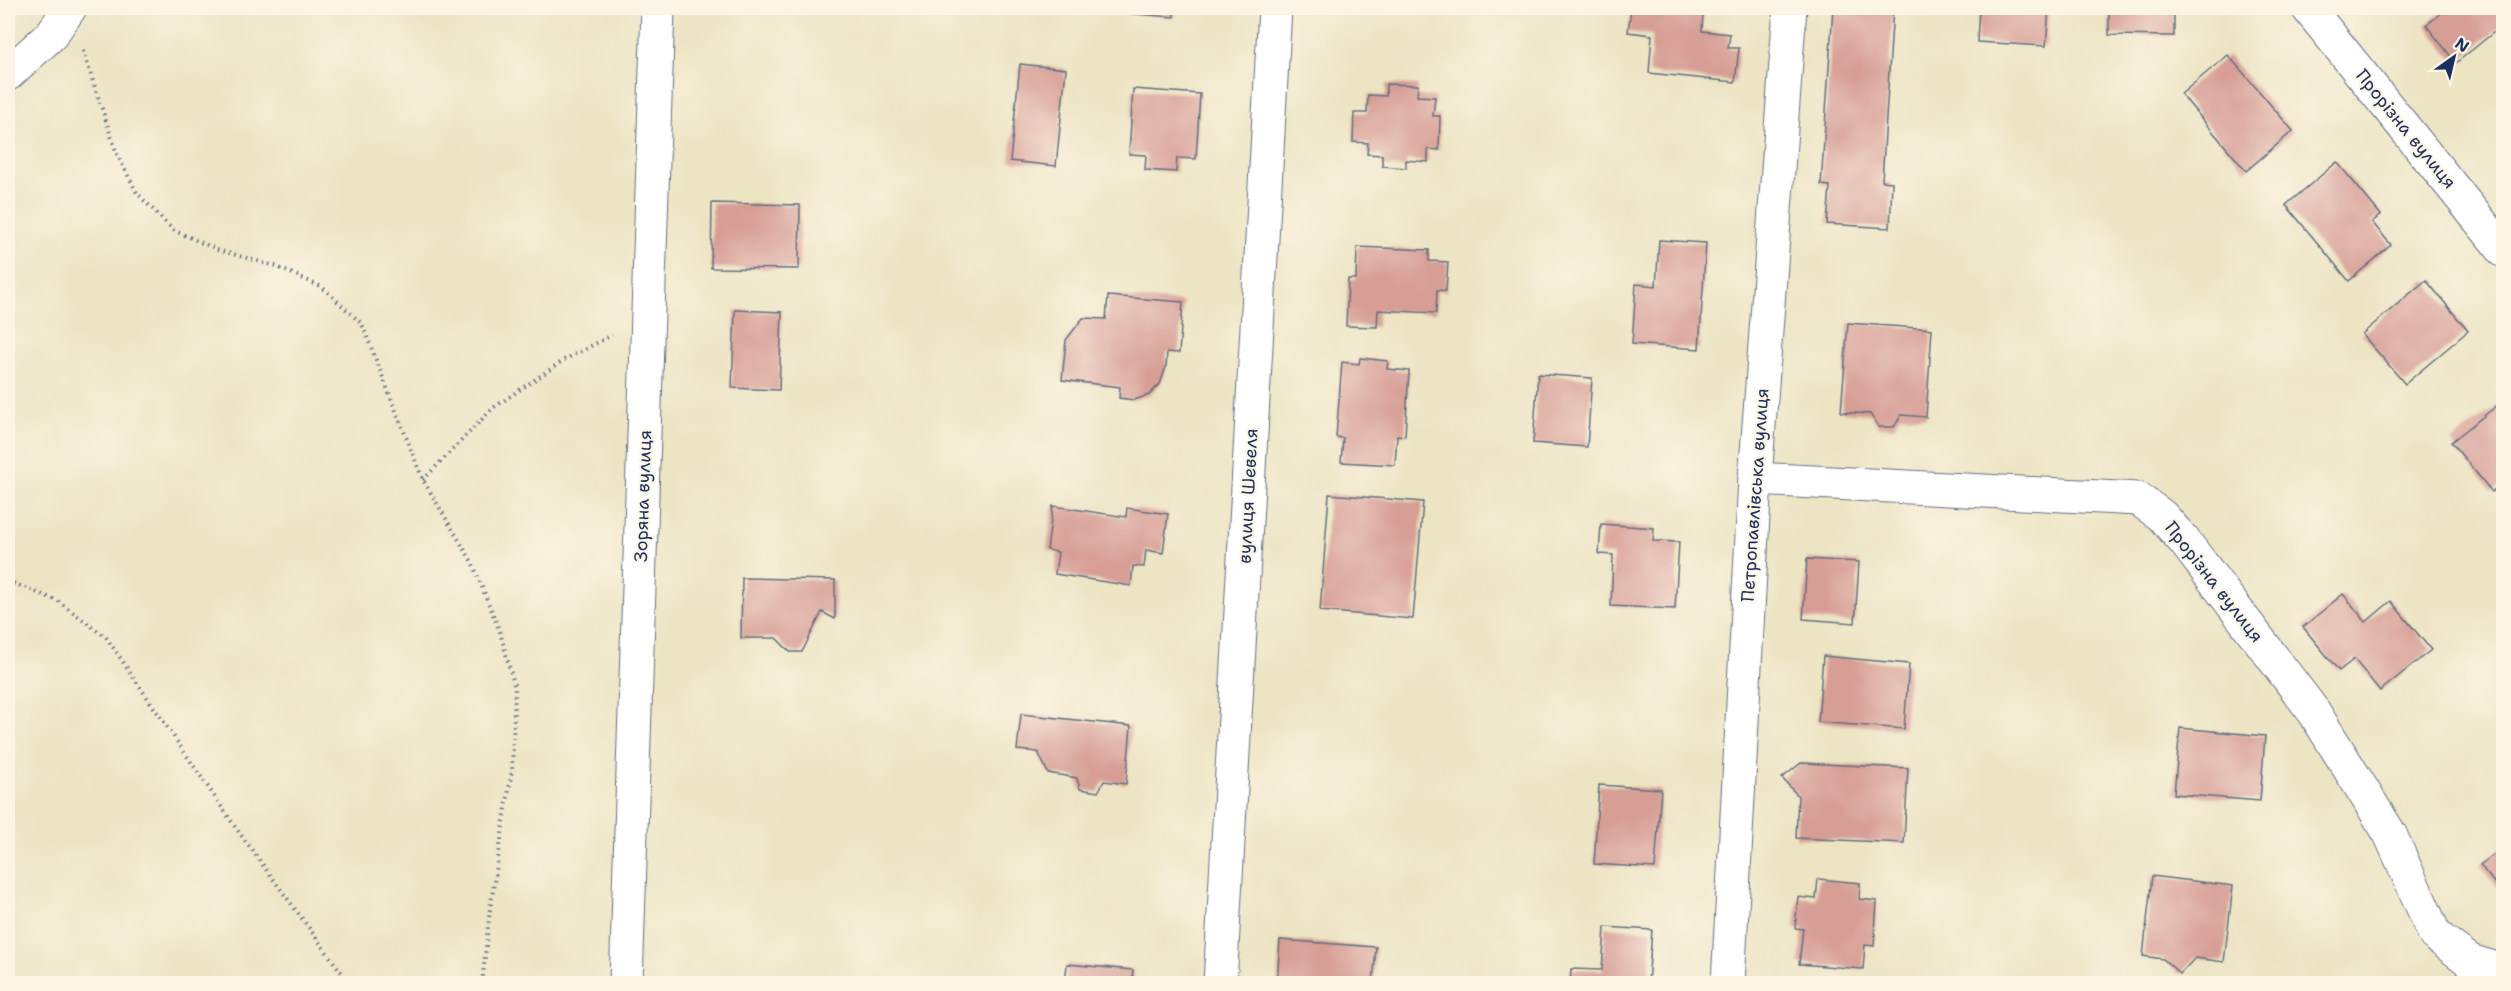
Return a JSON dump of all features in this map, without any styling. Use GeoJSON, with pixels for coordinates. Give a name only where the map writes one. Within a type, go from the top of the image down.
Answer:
{"type":"FeatureCollection","features":[{"type":"Feature","properties":{"kind":"street","name":"Зоряна вулиця"},"geometry":{"type":"LineString","coordinates":[[626,984],[650,315],[658,8]]}},
{"type":"Feature","properties":{"kind":"street","name":"вулиця Шевеля"},"geometry":{"type":"LineString","coordinates":[[1220,984],[1275,8]]}},
{"type":"Feature","properties":{"kind":"street","name":"Петропавлівська вулиця"},"geometry":{"type":"LineString","coordinates":[[1728,984],[1755,479],[1790,8]]}},
{"type":"Feature","properties":{"kind":"street","name":"Прорізна вулиця"},"geometry":{"type":"LineString","coordinates":[[2308,8],[2504,251]]}},
{"type":"Feature","properties":{"kind":"street"},"geometry":{"type":"LineString","coordinates":[[8,74],[51,35],[70,9]]}},
{"type":"Feature","properties":{"kind":"street","name":"Прорізна вулиця"},"geometry":{"type":"LineString","coordinates":[[1755,479],[2138,499],[2161,515],[2186,542],[2314,712],[2390,834],[2435,935],[2470,961],[2497,969],[2504,968]]}},
{"type":"Feature","properties":{"kind":"path"},"geometry":{"type":"LineString","coordinates":[[70,9],[117,153],[136,193],[173,230],[218,250],[275,266],[322,287],[362,324],[423,480],[472,562],[500,632],[515,688],[512,770],[490,909],[482,984]]}},
{"type":"Feature","properties":{"kind":"path"},"geometry":{"type":"LineString","coordinates":[[423,480],[493,408],[564,360],[650,315]]}},
{"type":"Feature","properties":{"kind":"path"},"geometry":{"type":"LineString","coordinates":[[8,581],[58,601],[106,637],[238,831],[350,984]]}},
{"type":"Feature","properties":{"kind":"building"},"geometry":{"type":"Polygon","coordinates":[[[1123,8],[1175,8],[1174,17],[1123,13],[1123,8]]]}},
{"type":"Feature","properties":{"kind":"building"},"geometry":{"type":"Polygon","coordinates":[[[1631,8],[1692,8],[1691,12],[1703,14],[1702,31],[1730,34],[1728,48],[1739,48],[1735,82],[1649,73],[1652,35],[1628,32],[1631,8]]]}},
{"type":"Feature","properties":{"kind":"building"},"geometry":{"type":"Polygon","coordinates":[[[1833,8],[1893,8],[1882,181],[1892,182],[1890,228],[1827,224],[1830,186],[1821,185],[1833,8]]]}},
{"type":"Feature","properties":{"kind":"building"},"geometry":{"type":"Polygon","coordinates":[[[1979,8],[2049,8],[2046,46],[1977,42],[1979,8]]]}},
{"type":"Feature","properties":{"kind":"building"},"geometry":{"type":"Polygon","coordinates":[[[2109,8],[2174,8],[2174,36],[2109,35],[2109,8]]]}},
{"type":"Feature","properties":{"kind":"building"},"geometry":{"type":"Polygon","coordinates":[[[2448,8],[2504,8],[2504,24],[2456,63],[2426,25],[2448,8]]]}},
{"type":"Feature","properties":{"kind":"building"},"geometry":{"type":"Polygon","coordinates":[[[2228,55],[2293,131],[2246,171],[2181,94],[2228,55]]]}},
{"type":"Feature","properties":{"kind":"building"},"geometry":{"type":"Polygon","coordinates":[[[1020,64],[1066,69],[1056,166],[1010,161],[1020,64]]]}},
{"type":"Feature","properties":{"kind":"building"},"geometry":{"type":"Polygon","coordinates":[[[1386,84],[1418,85],[1417,96],[1435,97],[1433,116],[1440,116],[1439,150],[1428,149],[1428,162],[1406,160],[1406,168],[1382,166],[1382,155],[1367,154],[1368,143],[1353,142],[1354,113],[1367,113],[1368,95],[1386,96],[1386,84]]]}},
{"type":"Feature","properties":{"kind":"building"},"geometry":{"type":"Polygon","coordinates":[[[1133,89],[1200,94],[1196,159],[1177,158],[1176,172],[1145,170],[1146,155],[1129,154],[1133,89]]]}},
{"type":"Feature","properties":{"kind":"building"},"geometry":{"type":"Polygon","coordinates":[[[2337,162],[2381,215],[2372,222],[2391,245],[2349,281],[2286,205],[2337,162]]]}},
{"type":"Feature","properties":{"kind":"building"},"geometry":{"type":"Polygon","coordinates":[[[712,203],[800,205],[799,269],[711,268],[712,203]]]}},
{"type":"Feature","properties":{"kind":"building"},"geometry":{"type":"Polygon","coordinates":[[[1659,240],[1706,243],[1699,349],[1632,344],[1636,284],[1656,286],[1659,240]]]}},
{"type":"Feature","properties":{"kind":"building"},"geometry":{"type":"Polygon","coordinates":[[[1357,247],[1429,250],[1429,261],[1448,262],[1446,291],[1437,290],[1436,313],[1378,310],[1377,327],[1346,326],[1348,279],[1356,279],[1357,247]]]}},
{"type":"Feature","properties":{"kind":"building"},"geometry":{"type":"Polygon","coordinates":[[[2426,280],[2468,331],[2405,384],[2362,334],[2426,280]]]}},
{"type":"Feature","properties":{"kind":"building"},"geometry":{"type":"Polygon","coordinates":[[[1108,296],[1183,302],[1179,353],[1167,352],[1166,367],[1160,384],[1149,395],[1134,400],[1119,398],[1120,387],[1062,380],[1066,340],[1083,318],[1106,319],[1108,296]]]}},
{"type":"Feature","properties":{"kind":"building"},"geometry":{"type":"Polygon","coordinates":[[[735,310],[782,312],[779,390],[732,388],[735,310]]]}},
{"type":"Feature","properties":{"kind":"building"},"geometry":{"type":"Polygon","coordinates":[[[1848,323],[1932,329],[1926,417],[1901,415],[1894,427],[1879,427],[1870,414],[1841,412],[1848,323]]]}},
{"type":"Feature","properties":{"kind":"building"},"geometry":{"type":"Polygon","coordinates":[[[1360,358],[1388,361],[1387,369],[1409,371],[1405,436],[1397,435],[1395,465],[1341,462],[1343,438],[1336,437],[1342,362],[1359,364],[1360,358]]]}},
{"type":"Feature","properties":{"kind":"building"},"geometry":{"type":"Polygon","coordinates":[[[1538,374],[1592,378],[1587,447],[1533,443],[1538,374]]]}},
{"type":"Feature","properties":{"kind":"building"},"geometry":{"type":"Polygon","coordinates":[[[2504,400],[2504,483],[2492,492],[2451,442],[2504,400]]]}},
{"type":"Feature","properties":{"kind":"building"},"geometry":{"type":"Polygon","coordinates":[[[1329,494],[1423,502],[1413,619],[1320,611],[1329,494]]]}},
{"type":"Feature","properties":{"kind":"building"},"geometry":{"type":"Polygon","coordinates":[[[1053,506],[1126,517],[1127,508],[1168,514],[1163,553],[1146,550],[1144,567],[1133,566],[1131,586],[1055,574],[1058,552],[1047,550],[1053,506]]]}},
{"type":"Feature","properties":{"kind":"building"},"geometry":{"type":"Polygon","coordinates":[[[1601,524],[1654,528],[1653,541],[1679,542],[1675,609],[1611,606],[1613,555],[1599,554],[1601,524]]]}},
{"type":"Feature","properties":{"kind":"building"},"geometry":{"type":"Polygon","coordinates":[[[1807,559],[1859,562],[1855,623],[1803,619],[1807,559]]]}},
{"type":"Feature","properties":{"kind":"building"},"geometry":{"type":"Polygon","coordinates":[[[742,578],[835,580],[835,619],[822,612],[802,652],[790,652],[776,638],[741,638],[742,578]]]}},
{"type":"Feature","properties":{"kind":"building"},"geometry":{"type":"Polygon","coordinates":[[[2343,594],[2366,622],[2391,601],[2431,650],[2380,691],[2354,659],[2339,671],[2303,627],[2343,594]]]}},
{"type":"Feature","properties":{"kind":"building"},"geometry":{"type":"Polygon","coordinates":[[[1823,656],[1909,664],[1904,729],[1818,722],[1823,656]]]}},
{"type":"Feature","properties":{"kind":"building"},"geometry":{"type":"Polygon","coordinates":[[[1021,714],[1131,726],[1126,784],[1104,781],[1098,792],[1080,789],[1077,778],[1048,773],[1038,752],[1017,750],[1021,714]]]}},
{"type":"Feature","properties":{"kind":"building"},"geometry":{"type":"Polygon","coordinates":[[[2180,728],[2265,736],[2260,801],[2174,794],[2180,728]]]}},
{"type":"Feature","properties":{"kind":"building"},"geometry":{"type":"Polygon","coordinates":[[[1801,763],[1908,768],[1904,843],[1796,838],[1798,796],[1782,778],[1801,763]]]}},
{"type":"Feature","properties":{"kind":"building"},"geometry":{"type":"Polygon","coordinates":[[[1599,785],[1661,789],[1655,868],[1594,864],[1599,785]]]}},
{"type":"Feature","properties":{"kind":"building"},"geometry":{"type":"Polygon","coordinates":[[[2504,847],[2504,895],[2480,865],[2504,847]]]}},
{"type":"Feature","properties":{"kind":"building"},"geometry":{"type":"Polygon","coordinates":[[[2152,876],[2233,886],[2224,962],[2195,958],[2180,974],[2163,959],[2143,956],[2152,876]]]}},
{"type":"Feature","properties":{"kind":"building"},"geometry":{"type":"Polygon","coordinates":[[[1818,879],[1860,883],[1859,899],[1877,901],[1874,946],[1865,945],[1863,969],[1799,964],[1803,929],[1795,928],[1798,897],[1816,899],[1818,879]]]}},
{"type":"Feature","properties":{"kind":"building"},"geometry":{"type":"Polygon","coordinates":[[[1605,927],[1652,930],[1648,984],[1570,984],[1571,969],[1602,970],[1605,927]]]}},
{"type":"Feature","properties":{"kind":"building"},"geometry":{"type":"Polygon","coordinates":[[[1280,940],[1376,947],[1373,984],[1277,984],[1280,940]]]}},
{"type":"Feature","properties":{"kind":"building"},"geometry":{"type":"Polygon","coordinates":[[[1067,964],[1133,970],[1132,984],[1065,984],[1067,964]]]}}]}
